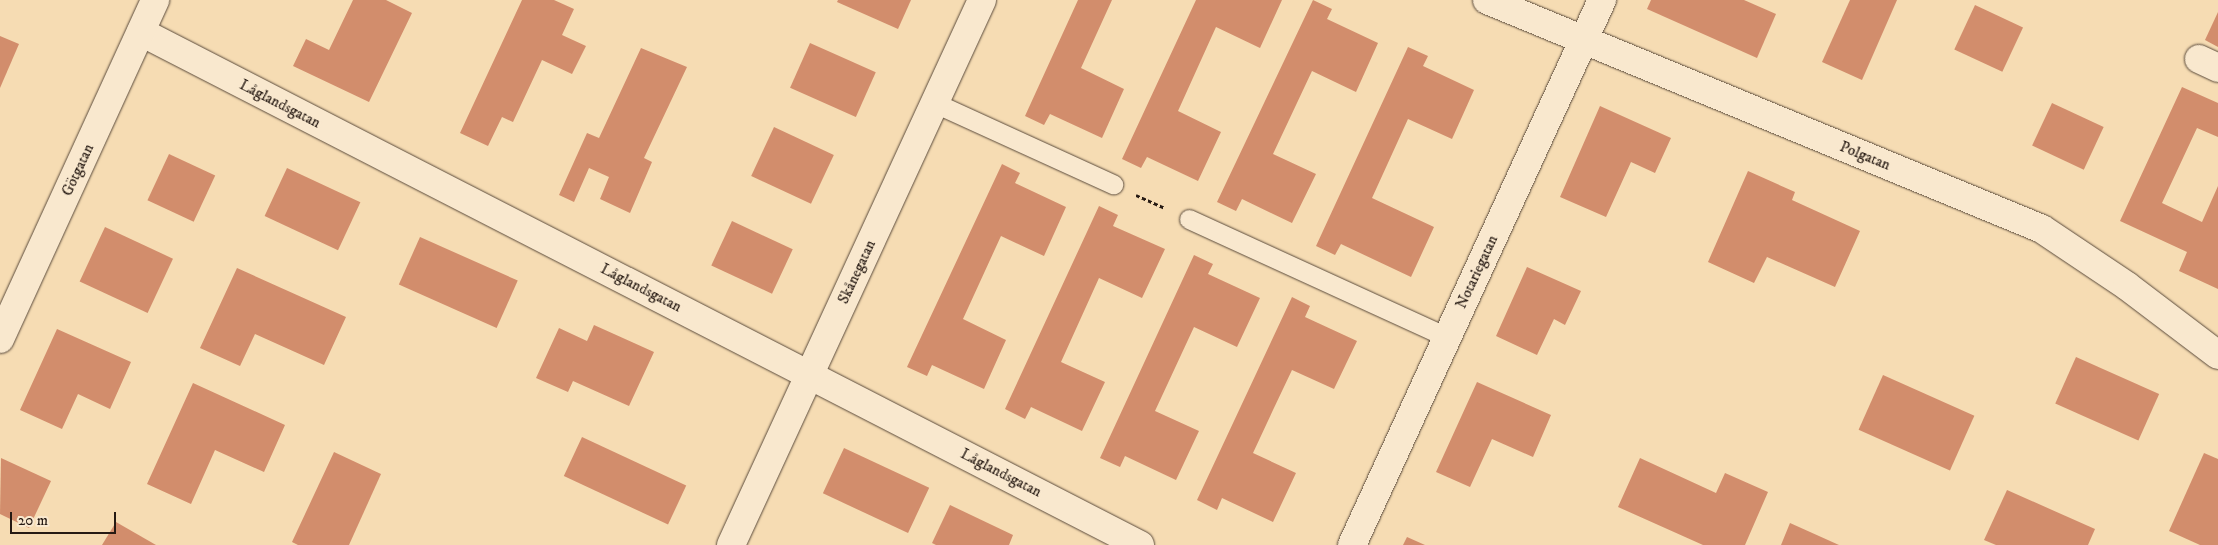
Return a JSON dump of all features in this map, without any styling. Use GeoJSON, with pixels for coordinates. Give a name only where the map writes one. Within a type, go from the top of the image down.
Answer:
{"type":"FeatureCollection","features":[{"type":"Feature","properties":{"kind":"street","name":"Götgatan"},"geometry":{"type":"LineString","coordinates":[[0,339],[155,0]]}},
{"type":"Feature","properties":{"kind":"street","name":"Skånegatan"},"geometry":{"type":"LineString","coordinates":[[731,545],[982,0]]}},
{"type":"Feature","properties":{"kind":"street","name":"Polgatan"},"geometry":{"type":"LineString","coordinates":[[1487,0],[2042,229],[2127,286],[2218,355]]}},
{"type":"Feature","properties":{"kind":"street","name":"Notariegatan"},"geometry":{"type":"LineString","coordinates":[[1352,545],[1602,0]]}},
{"type":"Feature","properties":{"kind":"street","name":"Låglandsgatan"},"geometry":{"type":"LineString","coordinates":[[141,32],[1140,545]]}},
{"type":"Feature","properties":{"kind":"lane"},"geometry":{"type":"LineString","coordinates":[[935,103],[1113,184]]}},
{"type":"Feature","properties":{"kind":"lane"},"geometry":{"type":"LineString","coordinates":[[1189,219],[1448,337]]}},
{"type":"Feature","properties":{"kind":"path"},"geometry":{"type":"LineString","coordinates":[[1113,184],[1189,219]]}},
{"type":"Feature","properties":{"kind":"building"},"geometry":{"type":"Polygon","coordinates":[[[353,0],[386,0],[412,13],[369,102],[293,66],[306,39],[329,50],[353,0]]]}},
{"type":"Feature","properties":{"kind":"building"},"geometry":{"type":"Polygon","coordinates":[[[522,0],[554,0],[574,9],[562,35],[586,46],[572,74],[542,60],[513,122],[502,117],[488,146],[460,133],[522,0]]]}},
{"type":"Feature","properties":{"kind":"building"},"geometry":{"type":"Polygon","coordinates":[[[838,0],[911,0],[898,29],[837,2],[838,0]]]}},
{"type":"Feature","properties":{"kind":"building"},"geometry":{"type":"Polygon","coordinates":[[[1078,0],[1112,0],[1081,68],[1124,89],[1102,138],[1050,114],[1044,125],[1025,116],[1078,0]]]}},
{"type":"Feature","properties":{"kind":"building"},"geometry":{"type":"Polygon","coordinates":[[[1196,0],[1282,0],[1260,48],[1216,27],[1178,111],[1221,132],[1198,181],[1147,157],[1141,168],[1122,159],[1196,0]]]}},
{"type":"Feature","properties":{"kind":"building"},"geometry":{"type":"Polygon","coordinates":[[[1313,0],[1332,9],[1327,19],[1378,43],[1356,92],[1312,71],[1273,154],[1316,174],[1292,223],[1242,199],[1236,211],[1217,202],[1313,0]]]}},
{"type":"Feature","properties":{"kind":"building"},"geometry":{"type":"Polygon","coordinates":[[[1651,0],[1744,0],[1776,14],[1757,58],[1647,9],[1651,0]]]}},
{"type":"Feature","properties":{"kind":"building"},"geometry":{"type":"Polygon","coordinates":[[[1850,0],[1897,0],[1862,80],[1822,62],[1850,0]]]}},
{"type":"Feature","properties":{"kind":"building"},"geometry":{"type":"Polygon","coordinates":[[[1975,5],[2023,27],[2002,72],[1954,49],[1975,5]]]}},
{"type":"Feature","properties":{"kind":"building"},"geometry":{"type":"Polygon","coordinates":[[[2218,12],[2218,47],[2205,40],[2218,12]]]}},
{"type":"Feature","properties":{"kind":"building"},"geometry":{"type":"Polygon","coordinates":[[[0,36],[19,44],[0,88],[0,36]]]}},
{"type":"Feature","properties":{"kind":"building"},"geometry":{"type":"Polygon","coordinates":[[[810,43],[876,72],[856,117],[790,88],[810,43]]]}},
{"type":"Feature","properties":{"kind":"building"},"geometry":{"type":"Polygon","coordinates":[[[1408,47],[1428,56],[1423,66],[1474,90],[1452,139],[1408,119],[1372,198],[1434,227],[1411,277],[1341,244],[1335,255],[1316,246],[1408,47]]]}},
{"type":"Feature","properties":{"kind":"building"},"geometry":{"type":"Polygon","coordinates":[[[641,48],[687,67],[644,158],[652,162],[630,213],[600,199],[609,177],[589,168],[574,202],[559,195],[587,133],[599,138],[641,48]]]}},
{"type":"Feature","properties":{"kind":"building"},"geometry":{"type":"Polygon","coordinates":[[[2182,87],[2218,103],[2218,137],[2197,128],[2162,203],[2202,222],[2218,186],[2218,289],[2179,271],[2187,252],[2120,221],[2182,87]]]}},
{"type":"Feature","properties":{"kind":"building"},"geometry":{"type":"Polygon","coordinates":[[[2052,103],[2104,127],[2084,170],[2032,146],[2052,103]]]}},
{"type":"Feature","properties":{"kind":"building"},"geometry":{"type":"Polygon","coordinates":[[[1600,106],[1671,138],[1655,173],[1631,162],[1606,217],[1560,197],[1600,106]]]}},
{"type":"Feature","properties":{"kind":"building"},"geometry":{"type":"Polygon","coordinates":[[[774,127],[834,155],[811,204],[751,176],[774,127]]]}},
{"type":"Feature","properties":{"kind":"building"},"geometry":{"type":"Polygon","coordinates":[[[169,154],[215,176],[194,222],[147,200],[169,154]]]}},
{"type":"Feature","properties":{"kind":"building"},"geometry":{"type":"Polygon","coordinates":[[[1002,164],[1020,173],[1015,183],[1066,207],[1044,256],[1001,236],[963,319],[1006,340],[984,389],[932,365],[927,376],[907,367],[1002,164]]]}},
{"type":"Feature","properties":{"kind":"building"},"geometry":{"type":"Polygon","coordinates":[[[287,168],[360,202],[338,250],[265,216],[287,168]]]}},
{"type":"Feature","properties":{"kind":"building"},"geometry":{"type":"Polygon","coordinates":[[[1748,171],[1795,192],[1792,200],[1860,231],[1835,287],[1767,257],[1754,283],[1708,262],[1748,171]]]}},
{"type":"Feature","properties":{"kind":"building"},"geometry":{"type":"Polygon","coordinates":[[[1099,206],[1118,215],[1113,226],[1165,249],[1142,298],[1099,278],[1061,362],[1105,382],[1082,431],[1031,407],[1025,419],[1005,409],[1099,206]]]}},
{"type":"Feature","properties":{"kind":"building"},"geometry":{"type":"Polygon","coordinates":[[[732,221],[793,249],[772,294],[711,265],[732,221]]]}},
{"type":"Feature","properties":{"kind":"building"},"geometry":{"type":"Polygon","coordinates":[[[105,227],[173,259],[148,313],[80,281],[105,227]]]}},
{"type":"Feature","properties":{"kind":"building"},"geometry":{"type":"Polygon","coordinates":[[[420,237],[518,281],[497,328],[399,285],[420,237]]]}},
{"type":"Feature","properties":{"kind":"building"},"geometry":{"type":"Polygon","coordinates":[[[1194,255],[1213,264],[1208,274],[1260,298],[1237,347],[1194,327],[1155,411],[1199,431],[1176,480],[1125,456],[1120,467],[1100,458],[1194,255]]]}},
{"type":"Feature","properties":{"kind":"building"},"geometry":{"type":"Polygon","coordinates":[[[1527,267],[1581,291],[1565,325],[1554,319],[1537,355],[1496,336],[1527,267]]]}},
{"type":"Feature","properties":{"kind":"building"},"geometry":{"type":"Polygon","coordinates":[[[237,268],[346,317],[324,365],[255,334],[240,366],[200,348],[237,268]]]}},
{"type":"Feature","properties":{"kind":"building"},"geometry":{"type":"Polygon","coordinates":[[[1292,297],[1310,306],[1305,317],[1357,341],[1334,389],[1292,370],[1253,453],[1296,473],[1273,522],[1222,498],[1217,510],[1197,500],[1292,297]]]}},
{"type":"Feature","properties":{"kind":"building"},"geometry":{"type":"Polygon","coordinates":[[[594,325],[654,352],[629,406],[573,381],[568,392],[536,378],[559,328],[587,341],[594,325]]]}},
{"type":"Feature","properties":{"kind":"building"},"geometry":{"type":"Polygon","coordinates":[[[57,329],[131,362],[110,409],[78,394],[62,429],[20,410],[57,329]]]}},
{"type":"Feature","properties":{"kind":"building"},"geometry":{"type":"Polygon","coordinates":[[[2076,357],[2159,394],[2138,441],[2055,404],[2076,357]]]}},
{"type":"Feature","properties":{"kind":"building"},"geometry":{"type":"Polygon","coordinates":[[[1883,375],[1974,416],[1950,470],[1859,430],[1883,375]]]}},
{"type":"Feature","properties":{"kind":"building"},"geometry":{"type":"Polygon","coordinates":[[[1477,382],[1551,415],[1533,457],[1492,439],[1470,487],[1436,472],[1477,382]]]}},
{"type":"Feature","properties":{"kind":"building"},"geometry":{"type":"Polygon","coordinates":[[[193,383],[285,425],[264,472],[215,450],[191,504],[147,484],[193,383]]]}},
{"type":"Feature","properties":{"kind":"building"},"geometry":{"type":"Polygon","coordinates":[[[582,437],[686,486],[668,525],[564,476],[582,437]]]}},
{"type":"Feature","properties":{"kind":"building"},"geometry":{"type":"Polygon","coordinates":[[[844,448],[929,488],[908,533],[823,493],[844,448]]]}},
{"type":"Feature","properties":{"kind":"building"},"geometry":{"type":"Polygon","coordinates":[[[334,452],[381,474],[349,545],[298,545],[292,542],[334,452]]]}},
{"type":"Feature","properties":{"kind":"building"},"geometry":{"type":"Polygon","coordinates":[[[2204,453],[2218,459],[2218,545],[2200,545],[2169,531],[2204,453]]]}},
{"type":"Feature","properties":{"kind":"building"},"geometry":{"type":"Polygon","coordinates":[[[1,458],[51,481],[29,528],[0,514],[1,458]]]}},
{"type":"Feature","properties":{"kind":"building"},"geometry":{"type":"Polygon","coordinates":[[[1640,458],[1716,493],[1725,473],[1768,492],[1745,545],[1703,545],[1618,507],[1640,458]]]}},
{"type":"Feature","properties":{"kind":"building"},"geometry":{"type":"Polygon","coordinates":[[[2007,490],[2095,529],[2088,545],[1996,545],[1984,540],[2007,490]]]}},
{"type":"Feature","properties":{"kind":"building"},"geometry":{"type":"Polygon","coordinates":[[[950,505],[1013,535],[1009,545],[936,545],[932,543],[950,505]]]}},
{"type":"Feature","properties":{"kind":"building"},"geometry":{"type":"Polygon","coordinates":[[[116,522],[156,545],[102,545],[116,522]]]}},
{"type":"Feature","properties":{"kind":"building"},"geometry":{"type":"Polygon","coordinates":[[[1790,523],[1839,545],[1781,545],[1790,523]]]}},
{"type":"Feature","properties":{"kind":"building"},"geometry":{"type":"Polygon","coordinates":[[[1407,537],[1425,545],[1403,545],[1407,537]]]}}]}
